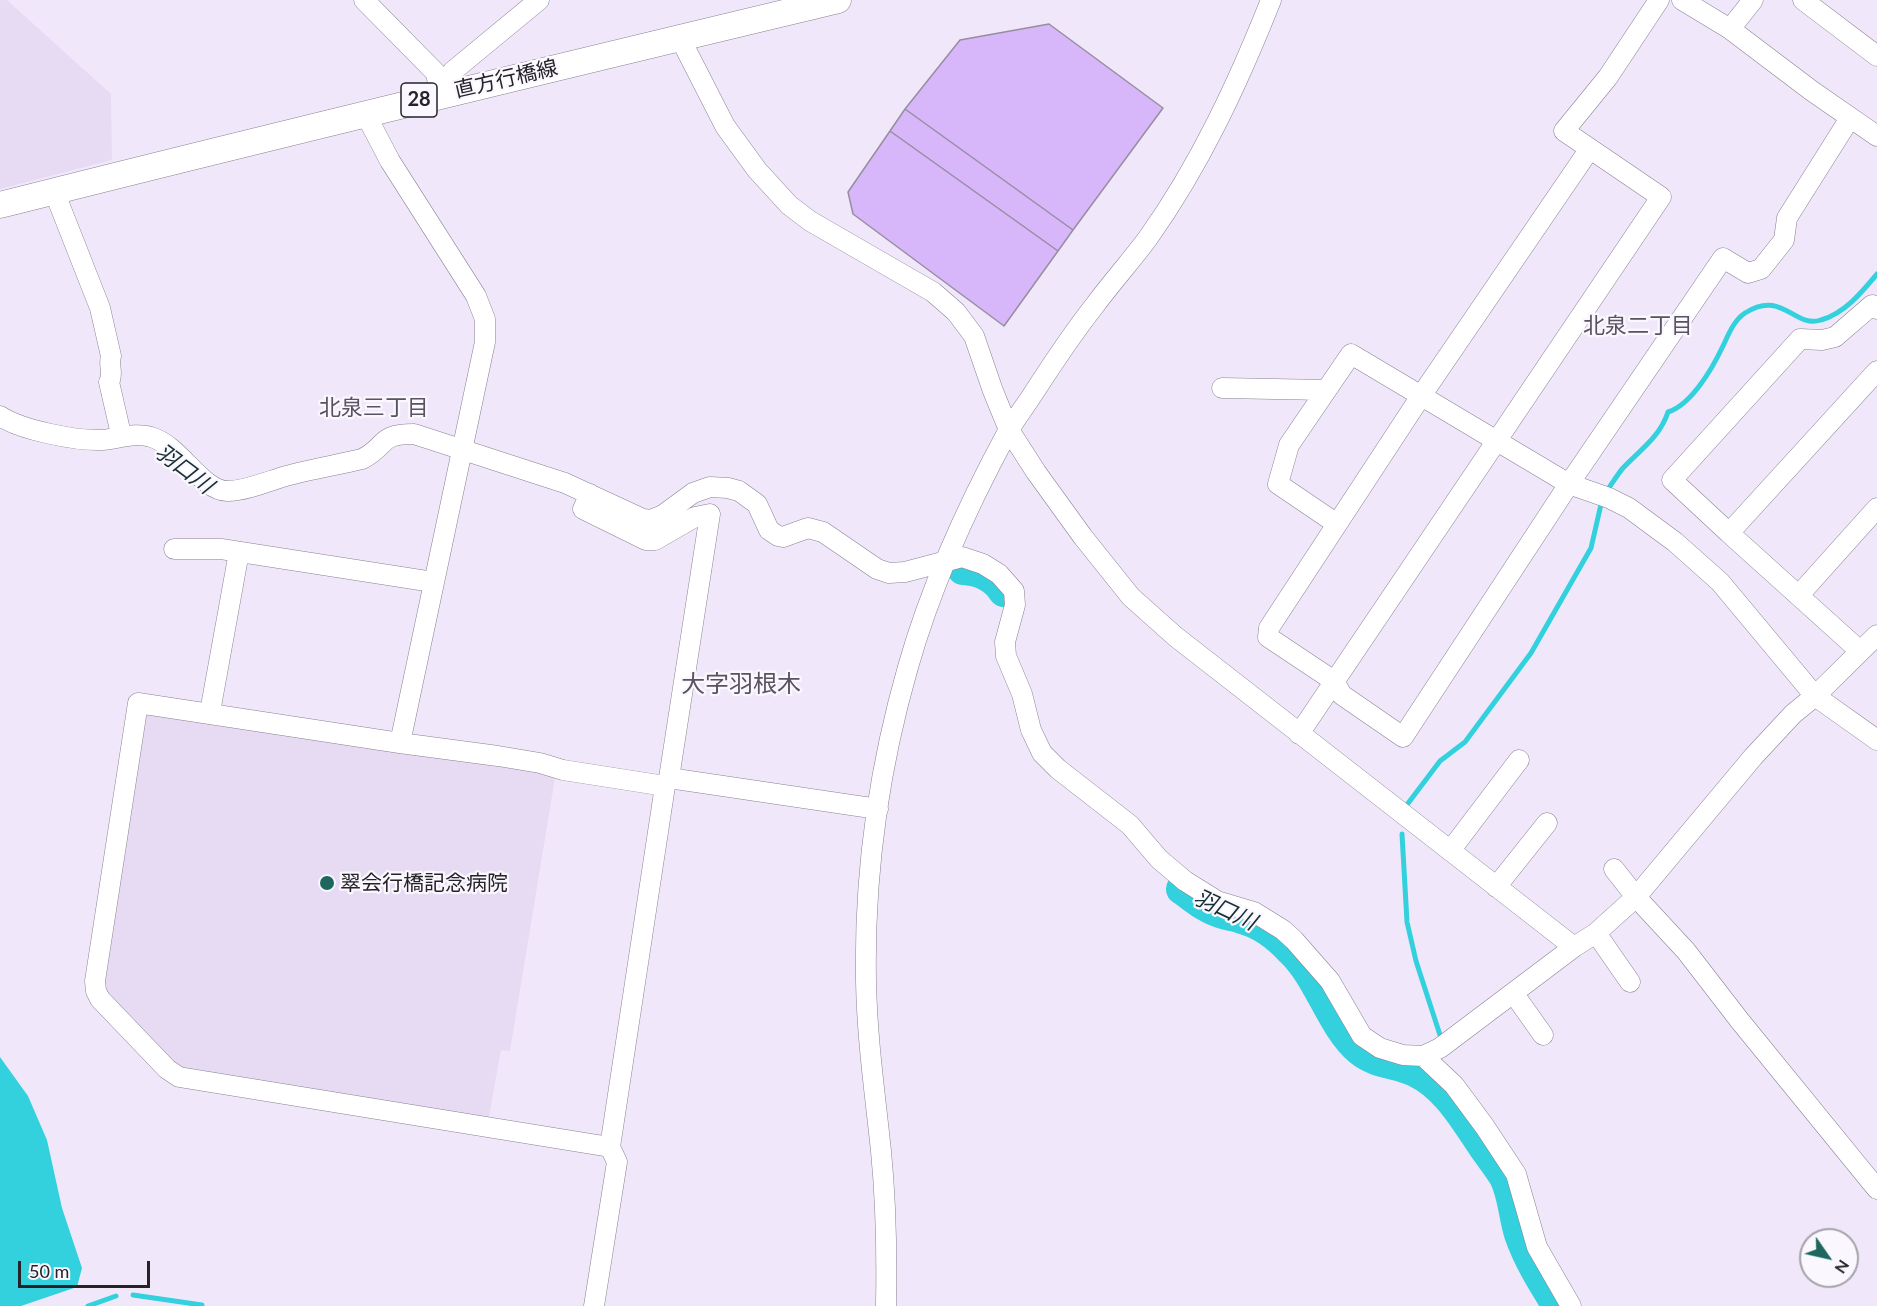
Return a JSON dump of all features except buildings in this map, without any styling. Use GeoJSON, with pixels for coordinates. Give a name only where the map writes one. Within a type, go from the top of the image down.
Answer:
{"type":"FeatureCollection","features":[{"type":"Feature","properties":{"kind":"main road","name":"直方行橋線"},"geometry":{"type":"LineString","coordinates":[[0,205],[366,115],[440,94],[838,0]]}},
{"type":"Feature","properties":{"kind":"street"},"geometry":{"type":"LineString","coordinates":[[364,0],[436,73],[440,94]]}},
{"type":"Feature","properties":{"kind":"street"},"geometry":{"type":"LineString","coordinates":[[440,94],[453,71],[539,0]]}},
{"type":"Feature","properties":{"kind":"street"},"geometry":{"type":"LineString","coordinates":[[886,1306],[886,1245],[881,1152],[873,1086],[866,982],[869,871],[887,753],[908,666],[945,563],[1009,430],[1052,364],[1094,306],[1147,240],[1183,186],[1223,111],[1271,0]]}},
{"type":"Feature","properties":{"kind":"street"},"geometry":{"type":"LineString","coordinates":[[1299,734],[1661,196],[1589,150],[1564,131],[1608,77],[1659,0]]}},
{"type":"Feature","properties":{"kind":"street"},"geometry":{"type":"LineString","coordinates":[[1682,0],[1730,29],[1877,136]]}},
{"type":"Feature","properties":{"kind":"street"},"geometry":{"type":"LineString","coordinates":[[1730,29],[1753,0]]}},
{"type":"Feature","properties":{"kind":"street"},"geometry":{"type":"LineString","coordinates":[[1803,0],[1877,56]]}},
{"type":"Feature","properties":{"kind":"street"},"geometry":{"type":"LineString","coordinates":[[680,38],[725,126],[757,170],[789,205],[810,221],[933,292],[956,312],[974,336],[1009,430],[1083,537],[1131,597],[1176,637],[1574,947]]}},
{"type":"Feature","properties":{"kind":"street"},"geometry":{"type":"LineString","coordinates":[[366,115],[390,161],[476,296],[485,320],[485,342],[400,743]]}},
{"type":"Feature","properties":{"kind":"street"},"geometry":{"type":"LineString","coordinates":[[1589,150],[1421,396],[1269,628],[1268,637],[1334,681],[1342,695],[1403,736],[1569,484],[1723,258],[1748,273],[1761,269],[1784,240],[1786,218],[1850,118]]}},
{"type":"Feature","properties":{"kind":"street"},"geometry":{"type":"LineString","coordinates":[[54,191],[100,308],[111,356],[112,376],[109,382],[120,430]]}},
{"type":"Feature","properties":{"kind":"street"},"geometry":{"type":"LineString","coordinates":[[1860,651],[1672,480],[1800,339],[1821,340],[1835,337],[1872,305],[1877,309]]}},
{"type":"Feature","properties":{"kind":"street"},"geometry":{"type":"LineString","coordinates":[[1337,524],[1278,484],[1289,445],[1352,354],[1569,484],[1609,498],[1629,508],[1675,542],[1720,582],[1815,696],[1877,740]]}},
{"type":"Feature","properties":{"kind":"street"},"geometry":{"type":"LineString","coordinates":[[1730,533],[1877,371]]}},
{"type":"Feature","properties":{"kind":"street"},"geometry":{"type":"LineString","coordinates":[[1222,388],[1326,390]]}},
{"type":"Feature","properties":{"kind":"street"},"geometry":{"type":"LineString","coordinates":[[0,416],[18,426],[79,439],[102,440],[137,435],[161,440],[175,450],[199,476],[215,488],[227,492],[291,474],[362,459],[371,454],[390,436],[414,434],[565,483],[643,519],[651,520],[663,515],[693,493],[710,487],[728,488],[739,491],[757,504],[769,530],[778,536],[783,537],[808,528],[823,532],[877,569],[889,573],[905,572],[962,557],[983,564],[999,574],[1014,591],[1015,605],[1005,642],[1006,656],[1022,694],[1031,730],[1042,753],[1058,769],[1130,825],[1159,859],[1185,881],[1217,901],[1254,912],[1283,930],[1330,981],[1362,1036],[1380,1048],[1403,1055],[1422,1056],[1440,1048],[1596,933],[1636,897],[1753,757],[1793,714],[1815,696],[1877,635]]}},
{"type":"Feature","properties":{"kind":"street"},"geometry":{"type":"LineString","coordinates":[[590,494],[583,509],[646,540],[655,540],[695,517],[710,514],[610,1147],[617,1162],[594,1306]]}},
{"type":"Feature","properties":{"kind":"street"},"geometry":{"type":"LineString","coordinates":[[1799,595],[1877,508]]}},
{"type":"Feature","properties":{"kind":"street"},"geometry":{"type":"LineString","coordinates":[[174,549],[221,549],[433,582]]}},
{"type":"Feature","properties":{"kind":"street"},"geometry":{"type":"LineString","coordinates":[[210,712],[239,552]]}},
{"type":"Feature","properties":{"kind":"street"},"geometry":{"type":"LineString","coordinates":[[610,1147],[178,1077],[167,1069],[100,999],[95,981],[138,702],[509,758],[540,763],[563,770],[878,809]]}},
{"type":"Feature","properties":{"kind":"street"},"geometry":{"type":"LineString","coordinates":[[1450,851],[1519,760]]}},
{"type":"Feature","properties":{"kind":"street"},"geometry":{"type":"LineString","coordinates":[[1496,887],[1547,823]]}},
{"type":"Feature","properties":{"kind":"street"},"geometry":{"type":"LineString","coordinates":[[1614,869],[1636,897],[1686,951],[1877,1189]]}},
{"type":"Feature","properties":{"kind":"street"},"geometry":{"type":"LineString","coordinates":[[1596,933],[1630,981]]}},
{"type":"Feature","properties":{"kind":"street"},"geometry":{"type":"LineString","coordinates":[[1514,994],[1543,1035]]}},
{"type":"Feature","properties":{"kind":"street"},"geometry":{"type":"LineString","coordinates":[[1422,1056],[1454,1085],[1485,1127],[1515,1174],[1537,1247],[1571,1306]]}},
{"type":"Feature","properties":{"kind":"shaded area"},"geometry":{"type":"Polygon","coordinates":[[[0,0],[7,0],[111,94],[112,160],[0,189],[0,0]]]}},
{"type":"Feature","properties":{"kind":"shaded area","name":"翠会行橋記念病院"},"geometry":{"type":"Polygon","coordinates":[[[152,710],[524,763],[555,778],[510,1051],[501,1050],[488,1122],[179,1071],[102,990],[142,714],[152,710]]]}},
{"type":"Feature","properties":{"kind":"water"},"geometry":{"type":"Polygon","coordinates":[[[0,1057],[28,1096],[47,1140],[62,1208],[82,1268],[77,1287],[21,1306],[0,1306],[0,1057]]]}},
{"type":"Feature","properties":{"kind":"waterway"},"geometry":{"type":"LineString","coordinates":[[1606,492],[1623,468],[1655,436],[1668,412],[1685,402],[1700,385],[1713,366],[1731,329],[1741,316],[1758,307],[1769,305],[1779,307],[1803,319],[1821,320],[1845,307],[1877,274]]}},
{"type":"Feature","properties":{"kind":"waterway"},"geometry":{"type":"LineString","coordinates":[[1406,806],[1440,761],[1465,742],[1531,653],[1591,548],[1602,500]]}},
{"type":"Feature","properties":{"kind":"waterway","name":"羽口川"},"geometry":{"type":"LineString","coordinates":[[963,569],[986,575],[1004,591]]}},
{"type":"Feature","properties":{"kind":"waterway"},"geometry":{"type":"LineString","coordinates":[[1402,834],[1407,922],[1416,961],[1440,1035]]}},
{"type":"Feature","properties":{"kind":"waterway","name":"羽口川"},"geometry":{"type":"LineString","coordinates":[[1182,889],[1210,908],[1249,920],[1275,935],[1301,961],[1341,1028],[1360,1050],[1373,1058],[1415,1071],[1437,1085],[1446,1094],[1505,1177],[1524,1244],[1558,1306]]}},
{"type":"Feature","properties":{"kind":"waterway"},"geometry":{"type":"LineString","coordinates":[[133,1295],[202,1305]]}},
{"type":"Feature","properties":{"kind":"waterway"},"geometry":{"type":"LineString","coordinates":[[88,1306],[116,1296]]}},
{"type":"Feature","properties":{"kind":"place","name":"翠会行橋記念病院"},"geometry":{"type":"Point","coordinates":[327,883]}},
{"type":"Feature","properties":{"kind":"district","name":"北泉二丁目"},"geometry":{"type":"Point","coordinates":[1638,326]}},
{"type":"Feature","properties":{"kind":"district","name":"北泉三丁目"},"geometry":{"type":"Point","coordinates":[374,408]}},
{"type":"Feature","properties":{"kind":"district","name":"大字羽根木"},"geometry":{"type":"Point","coordinates":[741,684]}}]}
